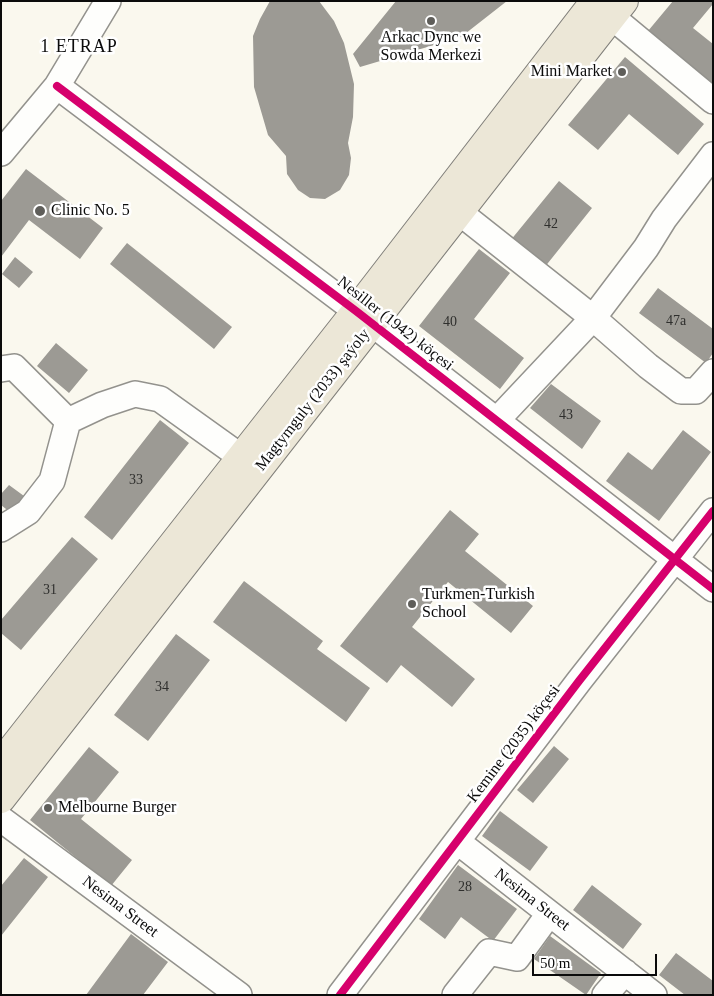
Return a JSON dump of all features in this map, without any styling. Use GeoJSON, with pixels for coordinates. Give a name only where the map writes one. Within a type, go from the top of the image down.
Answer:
{"type":"FeatureCollection","features":[{"type":"Feature","properties":{"kind":"main road","name":"Magtymguly (2033) şaýoly"},"geometry":{"type":"LineString","coordinates":[[1,763],[241,457],[459,212],[610,6]]}},
{"type":"Feature","properties":{"kind":"main road","name":"Magtymguly (2033) şaýoly"},"geometry":{"type":"LineString","coordinates":[[1,799],[364,317],[610,6]]}},
{"type":"Feature","properties":{"kind":"street"},"geometry":{"type":"LineString","coordinates":[[1,152],[57,86],[103,3]]}},
{"type":"Feature","properties":{"kind":"street"},"geometry":{"type":"LineString","coordinates":[[610,6],[713,101]]}},
{"type":"Feature","properties":{"kind":"street","name":"Nesiller (1942) köçesi"},"geometry":{"type":"LineString","coordinates":[[57,86],[364,317],[713,589]]}},
{"type":"Feature","properties":{"kind":"street"},"geometry":{"type":"LineString","coordinates":[[496,420],[593,318],[646,248],[664,219],[713,155]]}},
{"type":"Feature","properties":{"kind":"street"},"geometry":{"type":"LineString","coordinates":[[459,212],[593,318],[681,392],[696,391],[713,372]]}},
{"type":"Feature","properties":{"kind":"street"},"geometry":{"type":"LineString","coordinates":[[1,369],[14,367],[68,421]]}},
{"type":"Feature","properties":{"kind":"street"},"geometry":{"type":"LineString","coordinates":[[1,529],[28,512],[52,481],[68,421],[102,405],[135,394],[160,399],[241,457]]}},
{"type":"Feature","properties":{"kind":"street","name":"Kemine (2035) köçesi"},"geometry":{"type":"LineString","coordinates":[[341,995],[579,681],[713,511]]}},
{"type":"Feature","properties":{"kind":"street","name":"Nesima Street"},"geometry":{"type":"LineString","coordinates":[[1,819],[239,995]]}},
{"type":"Feature","properties":{"kind":"street","name":"Nesima Street"},"geometry":{"type":"LineString","coordinates":[[458,842],[654,995]]}},
{"type":"Feature","properties":{"kind":"street"},"geometry":{"type":"LineString","coordinates":[[454,995],[489,952],[516,958],[549,914]]}},
{"type":"Feature","properties":{"kind":"street"},"geometry":{"type":"LineString","coordinates":[[605,995],[626,972]]}},
{"type":"Feature","properties":{"kind":"building"},"geometry":{"type":"Polygon","coordinates":[[[270,1],[319,1],[334,21],[344,43],[354,84],[353,117],[348,143],[351,158],[349,175],[340,190],[325,199],[310,198],[298,190],[287,174],[286,156],[268,135],[254,87],[253,36],[270,1]]]}},
{"type":"Feature","properties":{"kind":"building","name":"Arkac Dync we Sowda Merkezi"},"geometry":{"type":"Polygon","coordinates":[[[396,1],[507,1],[461,37],[360,67],[353,54],[396,1]]]}},
{"type":"Feature","properties":{"kind":"building"},"geometry":{"type":"Polygon","coordinates":[[[673,1],[713,1],[713,4],[693,28],[713,44],[713,95],[643,37],[673,1]]]}},
{"type":"Feature","properties":{"kind":"building"},"geometry":{"type":"Polygon","coordinates":[[[625,57],[704,124],[678,155],[629,114],[598,150],[568,125],[625,57]]]}},
{"type":"Feature","properties":{"kind":"building","name":"Clinic No. 5"},"geometry":{"type":"Polygon","coordinates":[[[26,169],[103,228],[80,259],[29,220],[1,257],[1,201],[26,169]]]}},
{"type":"Feature","properties":{"kind":"building"},"geometry":{"type":"Polygon","coordinates":[[[559,181],[592,208],[544,268],[510,241],[559,181]]]}},
{"type":"Feature","properties":{"kind":"building"},"geometry":{"type":"Polygon","coordinates":[[[127,243],[232,327],[214,349],[110,264],[127,243]]]}},
{"type":"Feature","properties":{"kind":"building"},"geometry":{"type":"Polygon","coordinates":[[[479,249],[510,273],[474,319],[524,358],[500,389],[419,326],[479,249]]]}},
{"type":"Feature","properties":{"kind":"building"},"geometry":{"type":"Polygon","coordinates":[[[15,257],[33,272],[19,288],[2,274],[15,257]]]}},
{"type":"Feature","properties":{"kind":"building"},"geometry":{"type":"Polygon","coordinates":[[[658,288],[713,329],[713,353],[706,363],[639,313],[658,288]]]}},
{"type":"Feature","properties":{"kind":"building"},"geometry":{"type":"Polygon","coordinates":[[[56,343],[88,370],[69,393],[37,366],[56,343]]]}},
{"type":"Feature","properties":{"kind":"building"},"geometry":{"type":"Polygon","coordinates":[[[551,384],[601,421],[582,449],[530,408],[551,384]]]}},
{"type":"Feature","properties":{"kind":"building"},"geometry":{"type":"Polygon","coordinates":[[[160,420],[189,443],[112,540],[84,517],[160,420]]]}},
{"type":"Feature","properties":{"kind":"building"},"geometry":{"type":"Polygon","coordinates":[[[683,430],[711,452],[659,521],[606,481],[628,452],[652,470],[683,430]]]}},
{"type":"Feature","properties":{"kind":"building"},"geometry":{"type":"Polygon","coordinates":[[[9,485],[24,496],[11,513],[1,505],[1,494],[9,485]]]}},
{"type":"Feature","properties":{"kind":"building","name":"Turkmen-Turkish School"},"geometry":{"type":"Polygon","coordinates":[[[450,510],[479,534],[465,551],[533,606],[511,633],[448,582],[412,627],[475,679],[452,707],[401,665],[387,683],[340,646],[450,510]]]}},
{"type":"Feature","properties":{"kind":"building"},"geometry":{"type":"Polygon","coordinates":[[[72,537],[98,559],[21,650],[1,633],[1,620],[72,537]]]}},
{"type":"Feature","properties":{"kind":"building"},"geometry":{"type":"Polygon","coordinates":[[[244,581],[323,641],[317,649],[370,688],[346,722],[213,622],[244,581]]]}},
{"type":"Feature","properties":{"kind":"building"},"geometry":{"type":"Polygon","coordinates":[[[176,634],[210,660],[148,741],[114,715],[176,634]]]}},
{"type":"Feature","properties":{"kind":"building"},"geometry":{"type":"Polygon","coordinates":[[[554,746],[569,759],[533,803],[517,790],[554,746]]]}},
{"type":"Feature","properties":{"kind":"building"},"geometry":{"type":"Polygon","coordinates":[[[89,747],[119,772],[81,819],[132,860],[111,886],[30,820],[89,747]]]}},
{"type":"Feature","properties":{"kind":"building"},"geometry":{"type":"Polygon","coordinates":[[[500,811],[548,847],[530,871],[482,836],[500,811]]]}},
{"type":"Feature","properties":{"kind":"building"},"geometry":{"type":"Polygon","coordinates":[[[24,858],[48,877],[1,936],[1,886],[24,858]]]}},
{"type":"Feature","properties":{"kind":"building"},"geometry":{"type":"Polygon","coordinates":[[[458,865],[517,909],[493,941],[461,917],[445,939],[419,919],[458,865]]]}},
{"type":"Feature","properties":{"kind":"building"},"geometry":{"type":"Polygon","coordinates":[[[592,885],[642,924],[623,949],[573,910],[592,885]]]}},
{"type":"Feature","properties":{"kind":"building"},"geometry":{"type":"Polygon","coordinates":[[[131,934],[168,962],[143,995],[86,995],[131,934]]]}},
{"type":"Feature","properties":{"kind":"building"},"geometry":{"type":"Polygon","coordinates":[[[550,936],[601,973],[586,995],[534,959],[550,936]]]}},
{"type":"Feature","properties":{"kind":"building"},"geometry":{"type":"Polygon","coordinates":[[[676,953],[713,981],[713,995],[685,995],[659,975],[676,953]]]}},
{"type":"Feature","properties":{"kind":"cycle path"},"geometry":{"type":"LineString","coordinates":[[57,86],[356,311],[713,589]]}},
{"type":"Feature","properties":{"kind":"cycle path"},"geometry":{"type":"LineString","coordinates":[[340,995],[579,681],[713,511]]}},
{"type":"Feature","properties":{"kind":"place","name":"Arkac Dync we Sowda Merkezi"},"geometry":{"type":"Point","coordinates":[431,21]}},
{"type":"Feature","properties":{"kind":"place","name":"Mini Market"},"geometry":{"type":"Point","coordinates":[622,72]}},
{"type":"Feature","properties":{"kind":"place","name":"Clinic No. 5"},"geometry":{"type":"Point","coordinates":[40,211]}},
{"type":"Feature","properties":{"kind":"place","name":"Turkmen-Turkish School"},"geometry":{"type":"Point","coordinates":[412,604]}},
{"type":"Feature","properties":{"kind":"place","name":"Melbourne Burger"},"geometry":{"type":"Point","coordinates":[48,808]}},
{"type":"Feature","properties":{"kind":"district","name":"1 ETRAP"},"geometry":{"type":"Point","coordinates":[79,47]}}]}
